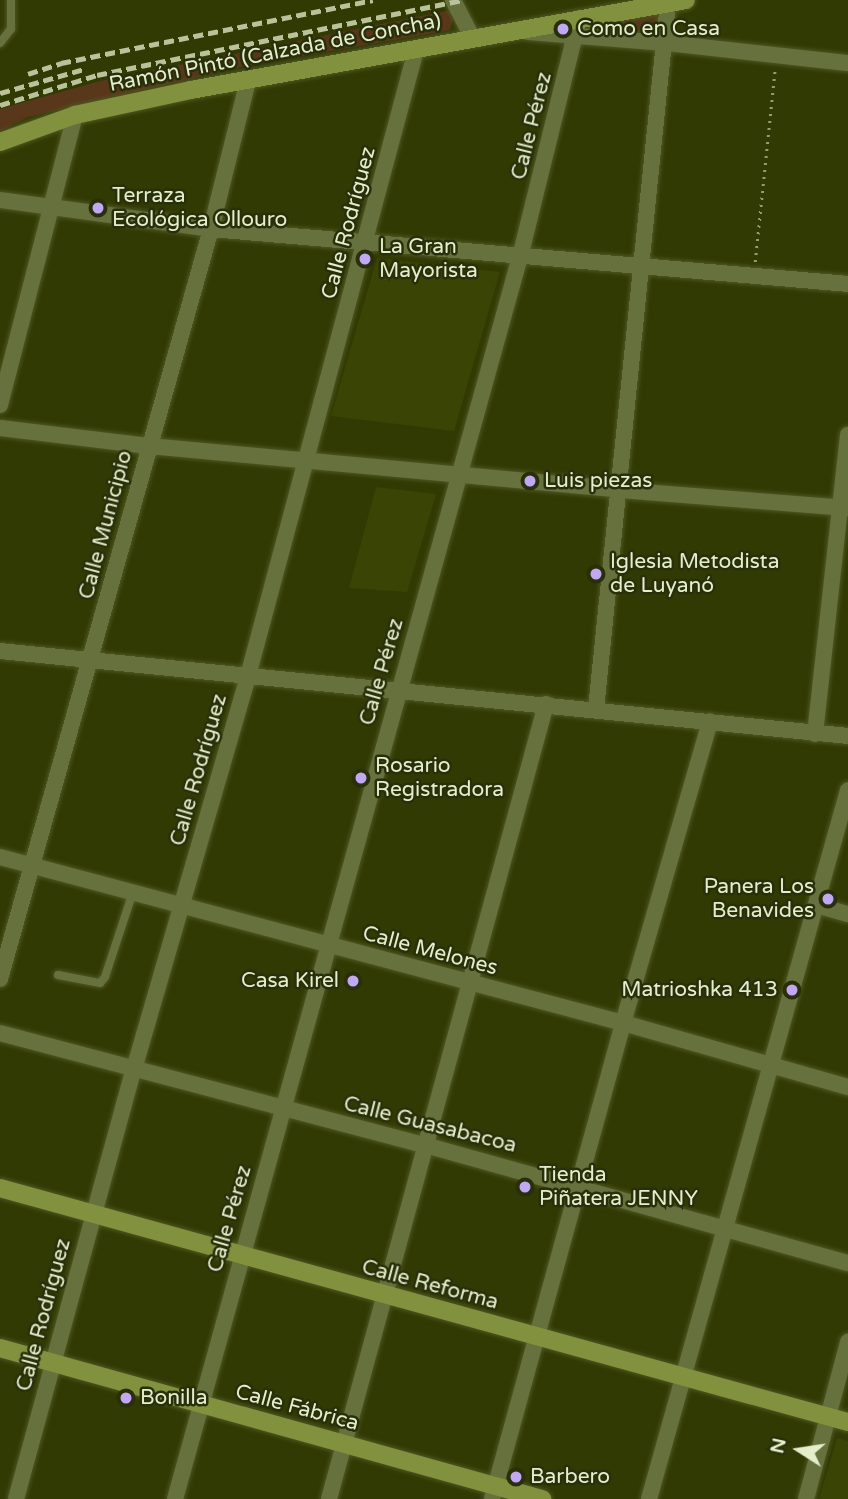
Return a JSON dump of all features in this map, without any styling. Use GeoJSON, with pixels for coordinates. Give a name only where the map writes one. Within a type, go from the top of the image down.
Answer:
{"type":"FeatureCollection","features":[{"type":"Feature","properties":{"kind":"street"},"geometry":{"type":"LineString","coordinates":[[453,0],[472,37]]}},
{"type":"Feature","properties":{"kind":"street","name":"Ramón Pintó (Calzada de Concha)"},"geometry":{"type":"LineString","coordinates":[[0,142],[75,115],[508,30],[687,0]]}},
{"type":"Feature","properties":{"kind":"street"},"geometry":{"type":"LineString","coordinates":[[596,709],[666,43],[668,2]]}},
{"type":"Feature","properties":{"kind":"street","name":"Calle Pérez"},"geometry":{"type":"LineString","coordinates":[[175,1499],[240,1255],[283,1110],[520,257],[579,18]]}},
{"type":"Feature","properties":{"kind":"street"},"geometry":{"type":"LineString","coordinates":[[508,30],[666,43],[848,63]]}},
{"type":"Feature","properties":{"kind":"street","name":"Calle Rodríguez"},"geometry":{"type":"LineString","coordinates":[[16,1499],[93,1213],[248,676],[416,50]]}},
{"type":"Feature","properties":{"kind":"street","name":"Calle Municipio"},"geometry":{"type":"LineString","coordinates":[[0,979],[211,229],[248,81]]}},
{"type":"Feature","properties":{"kind":"street"},"geometry":{"type":"LineString","coordinates":[[0,405],[75,115]]}},
{"type":"Feature","properties":{"kind":"street"},"geometry":{"type":"LineString","coordinates":[[0,200],[53,205],[211,229],[848,284]]}},
{"type":"Feature","properties":{"kind":"street"},"geometry":{"type":"LineString","coordinates":[[0,428],[149,446],[308,458],[619,490],[844,507]]}},
{"type":"Feature","properties":{"kind":"street"},"geometry":{"type":"LineString","coordinates":[[815,734],[844,507],[848,435]]}},
{"type":"Feature","properties":{"kind":"street"},"geometry":{"type":"LineString","coordinates":[[0,651],[848,736]]}},
{"type":"Feature","properties":{"kind":"street"},"geometry":{"type":"LineString","coordinates":[[329,1499],[546,704]]}},
{"type":"Feature","properties":{"kind":"street"},"geometry":{"type":"LineString","coordinates":[[494,1492],[623,1023],[710,721]]}},
{"type":"Feature","properties":{"kind":"street"},"geometry":{"type":"LineString","coordinates":[[649,1499],[848,790]]}},
{"type":"Feature","properties":{"kind":"street","name":"Calle Melones"},"geometry":{"type":"LineString","coordinates":[[0,857],[623,1023],[848,1087]]}},
{"type":"Feature","properties":{"kind":"street"},"geometry":{"type":"LineString","coordinates":[[816,905],[848,914]]}},
{"type":"Feature","properties":{"kind":"street","name":"Calle Guasabacoa"},"geometry":{"type":"LineString","coordinates":[[0,1033],[578,1186],[848,1263]]}},
{"type":"Feature","properties":{"kind":"street","name":"Calle Reforma"},"geometry":{"type":"LineString","coordinates":[[0,1188],[848,1422]]}},
{"type":"Feature","properties":{"kind":"street"},"geometry":{"type":"LineString","coordinates":[[806,1499],[848,1342]]}},
{"type":"Feature","properties":{"kind":"street","name":"Calle Fábrica"},"geometry":{"type":"LineString","coordinates":[[0,1348],[200,1406],[344,1444],[494,1492],[542,1499]]}},
{"type":"Feature","properties":{"kind":"lane"},"geometry":{"type":"LineString","coordinates":[[0,43],[12,29],[11,0]]}},
{"type":"Feature","properties":{"kind":"lane"},"geometry":{"type":"LineString","coordinates":[[58,975],[100,983],[105,977],[133,892]]}},
{"type":"Feature","properties":{"kind":"path"},"geometry":{"type":"LineString","coordinates":[[753,275],[776,56]]}},
{"type":"Feature","properties":{"kind":"shaded area"},"geometry":{"type":"Polygon","coordinates":[[[451,10],[453,20],[450,30],[241,67],[28,117],[0,131],[0,109],[100,81],[451,10]]]}},
{"type":"Feature","properties":{"kind":"shaded area"},"geometry":{"type":"Polygon","coordinates":[[[661,14],[659,36],[584,31],[585,26],[661,14]]]}},
{"type":"Feature","properties":{"kind":"shaded area"},"geometry":{"type":"Polygon","coordinates":[[[377,258],[500,272],[454,431],[331,416],[377,258]]]}},
{"type":"Feature","properties":{"kind":"shaded area"},"geometry":{"type":"Polygon","coordinates":[[[376,487],[436,494],[407,592],[349,588],[376,487]]]}},
{"type":"Feature","properties":{"kind":"shaded area"},"geometry":{"type":"Polygon","coordinates":[[[837,1438],[848,1441],[848,1499],[819,1499],[837,1438]]]}},
{"type":"Feature","properties":{"kind":"railway"},"geometry":{"type":"LineString","coordinates":[[28,74],[61,63],[373,0]]}},
{"type":"Feature","properties":{"kind":"railway"},"geometry":{"type":"LineString","coordinates":[[0,105],[97,75],[462,0]]}},
{"type":"Feature","properties":{"kind":"railway"},"geometry":{"type":"LineString","coordinates":[[0,93],[84,69]]}},
{"type":"Feature","properties":{"kind":"place","name":"Como en Casa"},"geometry":{"type":"Point","coordinates":[563,29]}},
{"type":"Feature","properties":{"kind":"place","name":"Terraza Ecológica Ollouro"},"geometry":{"type":"Point","coordinates":[98,208]}},
{"type":"Feature","properties":{"kind":"place","name":"La Gran Mayorista"},"geometry":{"type":"Point","coordinates":[365,259]}},
{"type":"Feature","properties":{"kind":"place","name":"Luis piezas"},"geometry":{"type":"Point","coordinates":[530,481]}},
{"type":"Feature","properties":{"kind":"place","name":"Iglesia Metodista de Luyanó"},"geometry":{"type":"Point","coordinates":[596,574]}},
{"type":"Feature","properties":{"kind":"place","name":"Rosario Registradora"},"geometry":{"type":"Point","coordinates":[361,778]}},
{"type":"Feature","properties":{"kind":"place","name":"Panera Los Benavides"},"geometry":{"type":"Point","coordinates":[828,899]}},
{"type":"Feature","properties":{"kind":"place","name":"Casa Kirel"},"geometry":{"type":"Point","coordinates":[353,981]}},
{"type":"Feature","properties":{"kind":"place","name":"Matrioshka 413"},"geometry":{"type":"Point","coordinates":[792,990]}},
{"type":"Feature","properties":{"kind":"place","name":"Tienda Piñatera JENNY"},"geometry":{"type":"Point","coordinates":[525,1187]}},
{"type":"Feature","properties":{"kind":"place","name":"Bonilla"},"geometry":{"type":"Point","coordinates":[126,1398]}},
{"type":"Feature","properties":{"kind":"place","name":"Barbero"},"geometry":{"type":"Point","coordinates":[516,1477]}}]}
